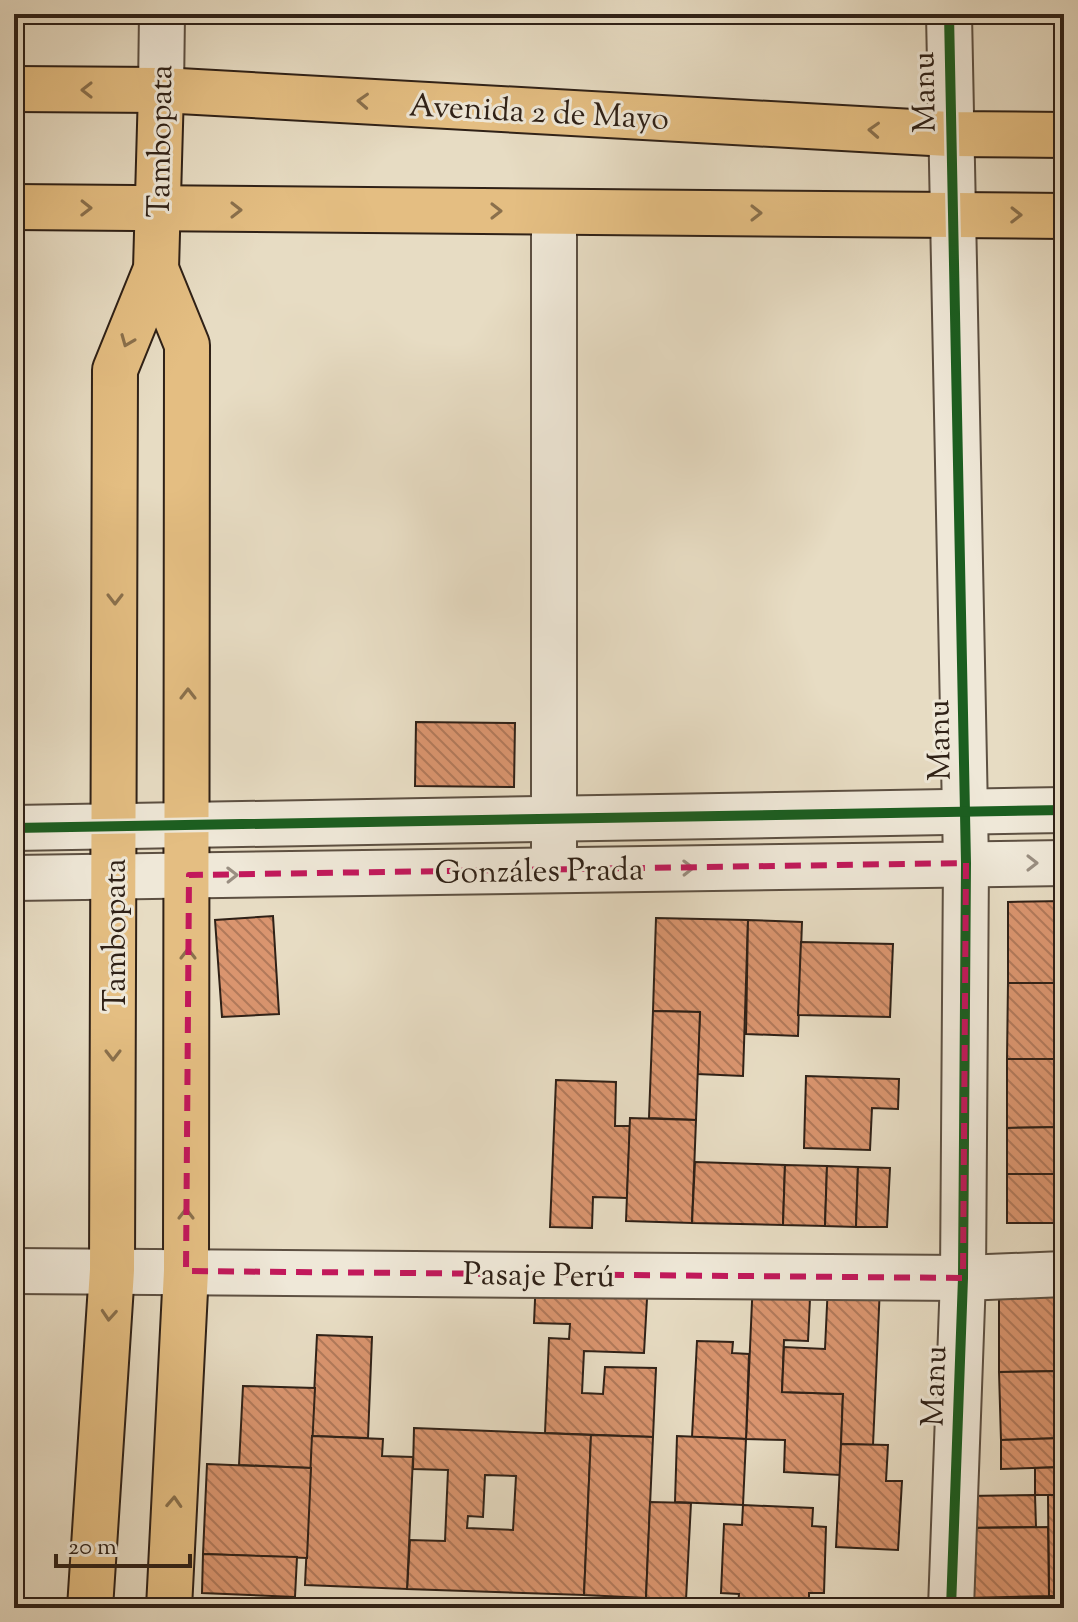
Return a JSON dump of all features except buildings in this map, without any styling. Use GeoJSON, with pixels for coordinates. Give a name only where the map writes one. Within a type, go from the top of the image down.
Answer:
{"type":"FeatureCollection","features":[{"type":"Feature","properties":{"kind":"main road","name":"Avenida 2 de Mayo"},"geometry":{"type":"LineString","coordinates":[[14,89],[161,90],[949,134],[1064,135]]}},
{"type":"Feature","properties":{"kind":"main road","name":"Tambopata"},"geometry":{"type":"LineString","coordinates":[[90,1608],[112,1270],[115,370],[156,269],[161,90]]}},
{"type":"Feature","properties":{"kind":"main road"},"geometry":{"type":"LineString","coordinates":[[14,207],[1064,216]]}},
{"type":"Feature","properties":{"kind":"main road","name":"Tambopata"},"geometry":{"type":"LineString","coordinates":[[156,269],[187,345],[189,875],[186,1271],[169,1608]]}},
{"type":"Feature","properties":{"kind":"street","name":"Tambopata"},"geometry":{"type":"LineString","coordinates":[[161,90],[162,14]]}},
{"type":"Feature","properties":{"kind":"street","name":"Manu"},"geometry":{"type":"LineString","coordinates":[[949,14],[949,134],[954,214],[966,809],[963,1278],[951,1608]]}},
{"type":"Feature","properties":{"kind":"street"},"geometry":{"type":"LineString","coordinates":[[553,870],[556,819],[554,212]]}},
{"type":"Feature","properties":{"kind":"street"},"geometry":{"type":"LineString","coordinates":[[14,828],[188,827],[966,809],[1064,810]]}},
{"type":"Feature","properties":{"kind":"street","name":"Gonzáles Prada"},"geometry":{"type":"LineString","coordinates":[[14,878],[1064,863]]}},
{"type":"Feature","properties":{"kind":"street","name":"Pasaje Perú"},"geometry":{"type":"LineString","coordinates":[[14,1271],[963,1278],[1064,1274]]}},
{"type":"Feature","properties":{"kind":"highlighted area"},"geometry":{"type":"Polygon","coordinates":[[[966,863],[963,1278],[186,1271],[189,875],[966,863]]]}},
{"type":"Feature","properties":{"kind":"cycle path"},"geometry":{"type":"LineString","coordinates":[[949,14],[966,863],[963,1278],[951,1608]]}},
{"type":"Feature","properties":{"kind":"cycle path"},"geometry":{"type":"LineString","coordinates":[[14,828],[1064,810]]}}]}
